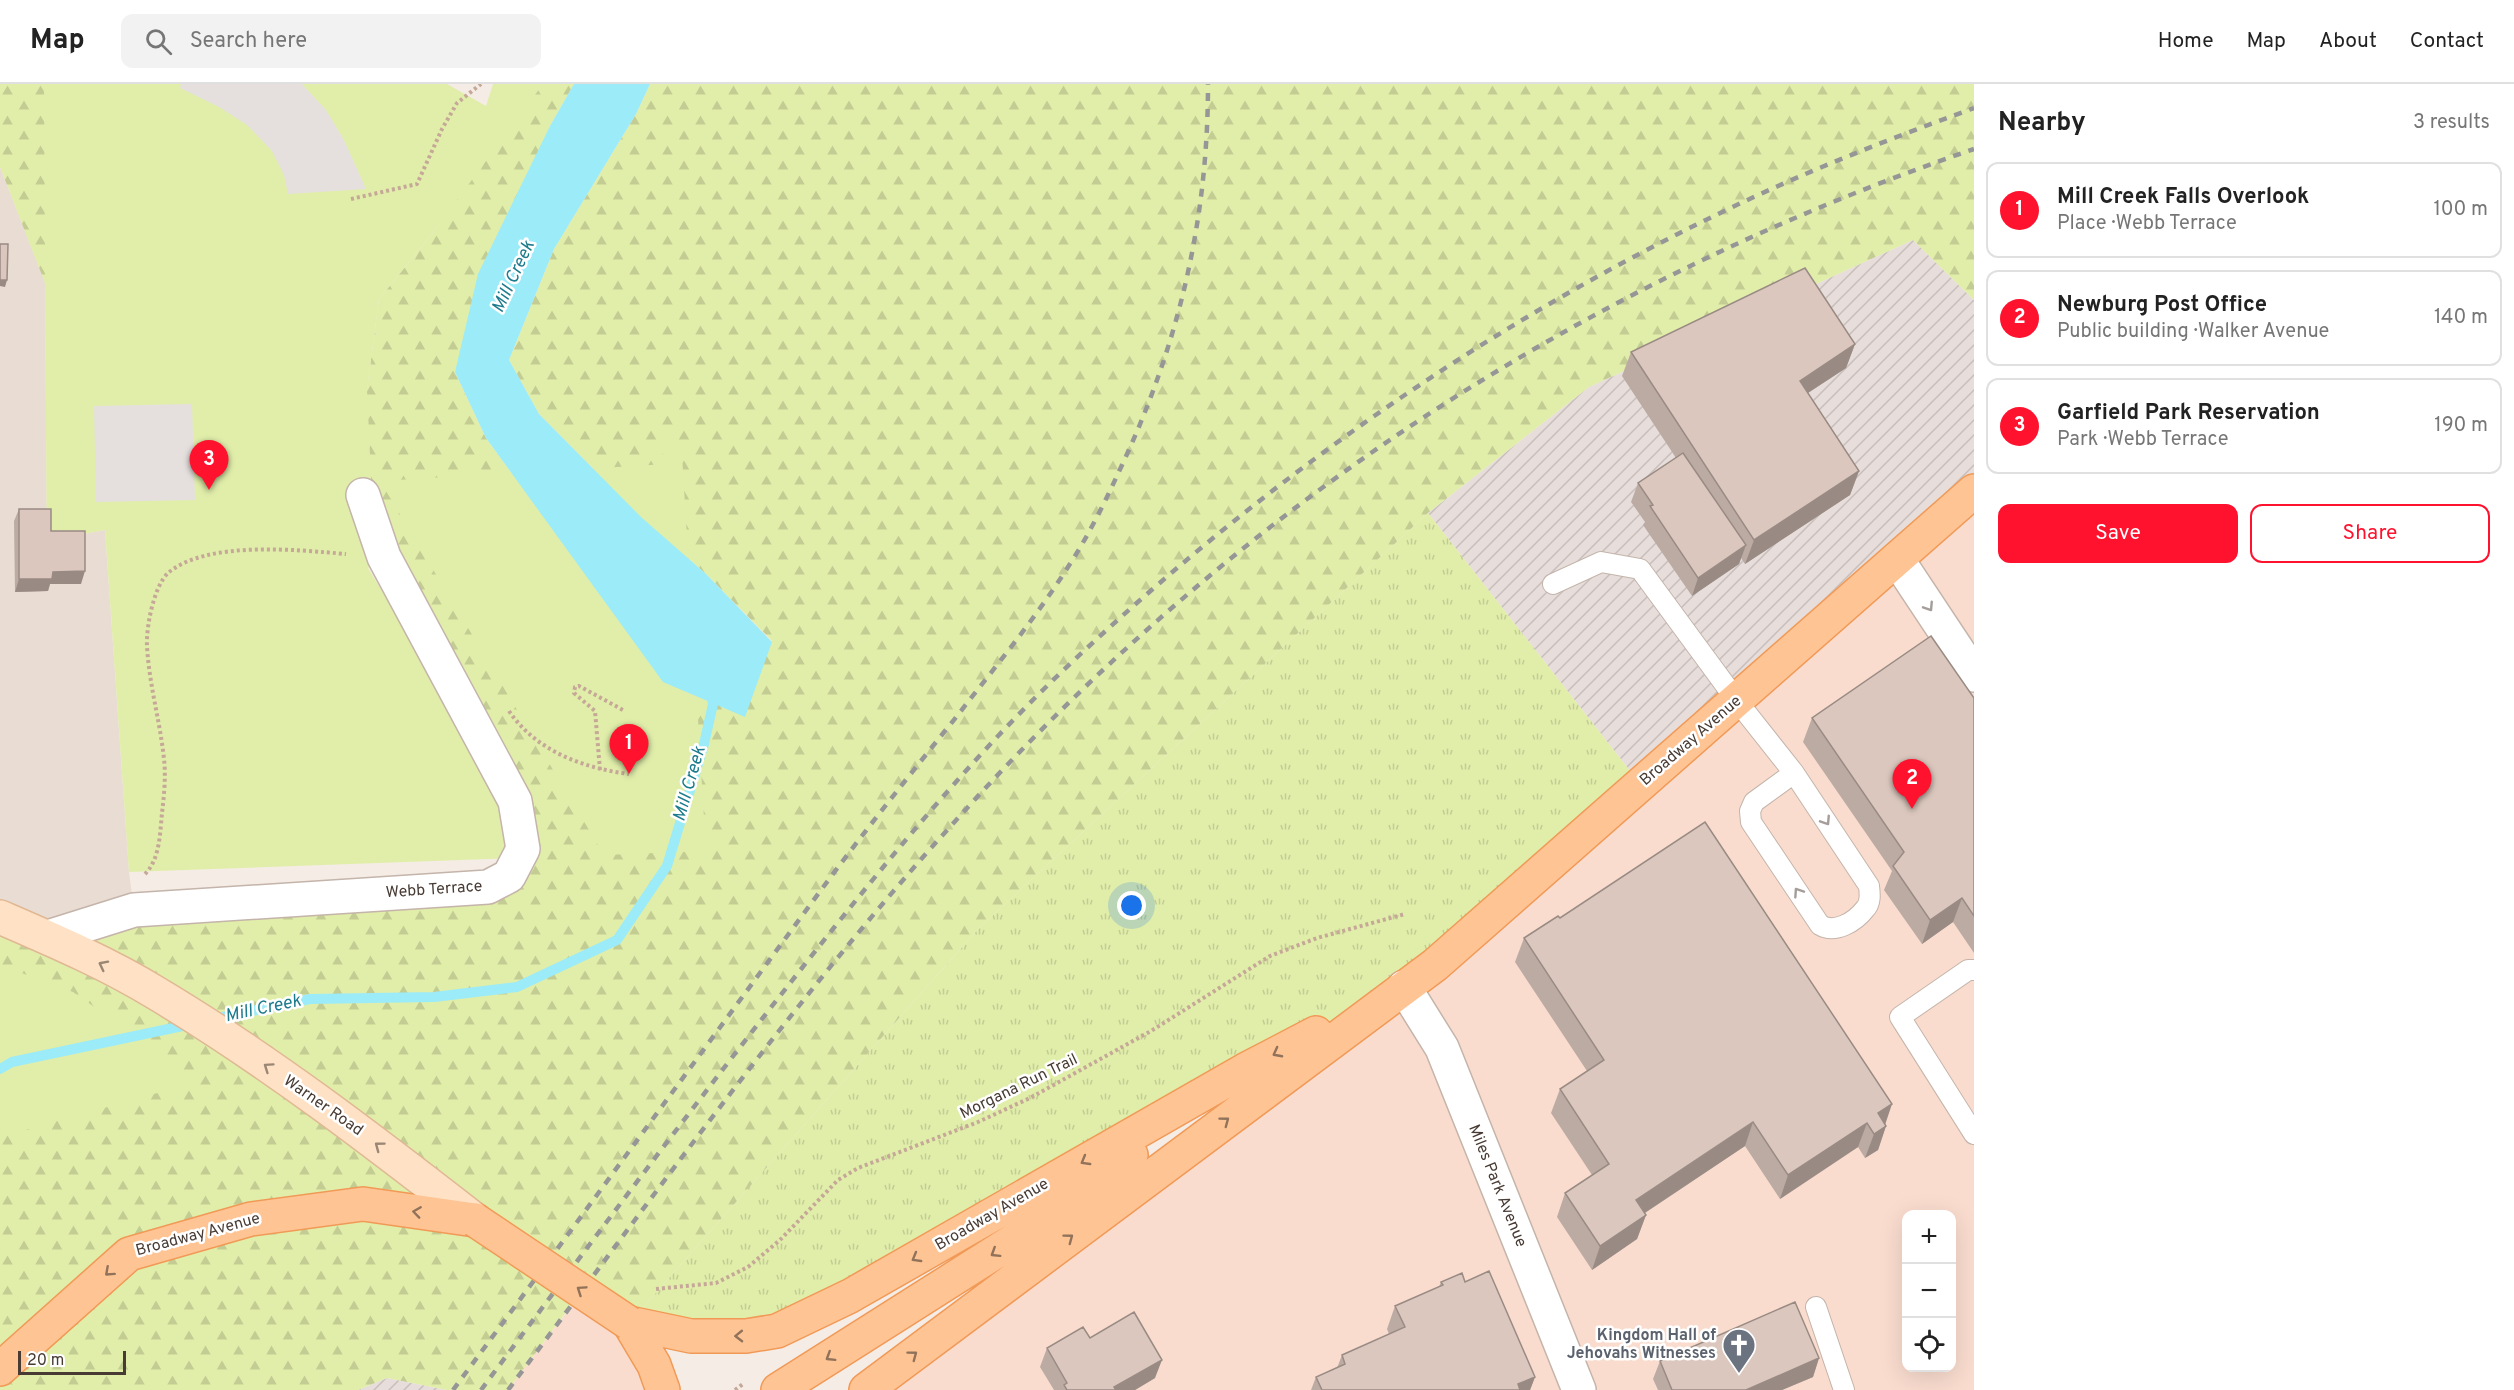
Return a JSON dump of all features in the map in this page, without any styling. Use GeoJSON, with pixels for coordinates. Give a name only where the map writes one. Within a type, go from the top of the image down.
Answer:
{"type":"FeatureCollection","features":[{"type":"Feature","properties":{"kind":"main road","name":"Broadway Avenue"},"geometry":{"type":"LineString","coordinates":[[866,1390],[1435,965],[1974,491]]}},
{"type":"Feature","properties":{"kind":"main road","name":"Warner Road"},"geometry":{"type":"LineString","coordinates":[[0,917],[48,937],[155,992],[350,1124],[475,1220],[629,1323]]}},
{"type":"Feature","properties":{"kind":"main road","name":"Broadway Avenue"},"geometry":{"type":"LineString","coordinates":[[629,1323],[691,1336],[746,1336],[777,1331],[850,1296],[1245,1070],[1404,987]]}},
{"type":"Feature","properties":{"kind":"main road"},"geometry":{"type":"LineString","coordinates":[[778,1390],[1035,1227],[1245,1070]]}},
{"type":"Feature","properties":{"kind":"main road","name":"Broadway Avenue"},"geometry":{"type":"LineString","coordinates":[[0,1369],[129,1254],[251,1219],[363,1204],[475,1220]]}},
{"type":"Feature","properties":{"kind":"main road"},"geometry":{"type":"LineString","coordinates":[[629,1323],[654,1365],[663,1390]]}},
{"type":"Feature","properties":{"kind":"street","name":"Webb Terrace"},"geometry":{"type":"LineString","coordinates":[[48,937],[135,910],[488,887],[509,876],[523,849],[515,801],[388,566],[363,495]]}},
{"type":"Feature","properties":{"kind":"street"},"geometry":{"type":"LineString","coordinates":[[1897,559],[1974,675]]}},
{"type":"Feature","properties":{"kind":"street","name":"Miles Park Avenue"},"geometry":{"type":"LineString","coordinates":[[1404,987],[1442,1048],[1579,1390]]}},
{"type":"Feature","properties":{"kind":"lane"},"geometry":{"type":"LineString","coordinates":[[1553,584],[1601,562],[1640,568],[1737,701],[1794,773],[1869,886],[1870,897],[1866,909],[1838,929],[1827,930],[1820,925],[1751,822],[1750,811],[1754,802],[1794,773]]}},
{"type":"Feature","properties":{"kind":"lane"},"geometry":{"type":"LineString","coordinates":[[1974,970],[1968,970],[1900,1017],[1974,1134]]}},
{"type":"Feature","properties":{"kind":"lane"},"geometry":{"type":"LineString","coordinates":[[1816,1307],[1844,1390]]}},
{"type":"Feature","properties":{"kind":"path"},"geometry":{"type":"LineString","coordinates":[[351,199],[417,184],[442,129],[458,103],[481,84]]}},
{"type":"Feature","properties":{"kind":"path"},"geometry":{"type":"LineString","coordinates":[[142,877],[150,869],[159,842],[163,801],[165,760],[147,645],[150,610],[166,574],[185,562],[218,552],[292,550],[356,555]]}},
{"type":"Feature","properties":{"kind":"path"},"geometry":{"type":"LineString","coordinates":[[600,770],[596,711],[574,693],[575,687],[579,686],[623,710]]}},
{"type":"Feature","properties":{"kind":"path"},"geometry":{"type":"LineString","coordinates":[[505,704],[515,719],[532,736],[561,756],[600,770],[629,774]]}},
{"type":"Feature","properties":{"kind":"path","name":"Morgana Run Trail"},"geometry":{"type":"LineString","coordinates":[[656,1290],[716,1283],[748,1267],[780,1240],[838,1180],[858,1167],[978,1122],[1030,1098],[1151,1031],[1270,956],[1317,938],[1405,914]]}},
{"type":"Feature","properties":{"kind":"shaded area"},"geometry":{"type":"Polygon","coordinates":[[[181,84],[302,84],[326,110],[344,140],[366,189],[288,194],[284,175],[272,151],[247,125],[219,107],[180,88],[181,84]]]}},
{"type":"Feature","properties":{"kind":"shaded area"},"geometry":{"type":"Polygon","coordinates":[[[0,167],[45,282],[47,541],[105,530],[129,872],[134,910],[48,937],[0,918],[0,167]]]}},
{"type":"Feature","properties":{"kind":"shaded area"},"geometry":{"type":"Polygon","coordinates":[[[1913,240],[1974,300],[1974,491],[1641,785],[1428,513],[1589,387],[1913,240]]]}},
{"type":"Feature","properties":{"kind":"shaded area"},"geometry":{"type":"Polygon","coordinates":[[[192,404],[195,500],[96,502],[94,406],[192,404]]]}},
{"type":"Feature","properties":{"kind":"shaded area"},"geometry":{"type":"Polygon","coordinates":[[[1974,491],[1974,1390],[866,1390],[1404,987],[1974,491]]]}},
{"type":"Feature","properties":{"kind":"shaded area"},"geometry":{"type":"Polygon","coordinates":[[[582,1292],[663,1390],[508,1390],[582,1292]]]}},
{"type":"Feature","properties":{"kind":"shaded area"},"geometry":{"type":"Polygon","coordinates":[[[387,1378],[447,1390],[358,1390],[387,1378]]]}},
{"type":"Feature","properties":{"kind":"green space"},"geometry":{"type":"Polygon","coordinates":[[[0,84],[144,84],[47,541],[45,283],[0,167],[0,84]]]}},
{"type":"Feature","properties":{"kind":"green space"},"geometry":{"type":"Polygon","coordinates":[[[44,84],[447,84],[486,106],[493,84],[543,84],[431,235],[379,299],[367,390],[375,564],[368,568],[545,857],[129,872],[105,530],[47,541],[44,84]]]}},
{"type":"Feature","properties":{"kind":"green space"},"geometry":{"type":"Polygon","coordinates":[[[539,84],[574,84],[550,126],[455,372],[486,438],[663,682],[772,641],[706,574],[641,517],[539,414],[509,360],[554,249],[636,114],[650,84],[1974,84],[1974,300],[1913,240],[1589,387],[1428,513],[978,929],[629,1323],[582,1291],[508,1390],[447,1390],[387,1378],[358,1390],[0,1390],[0,917],[48,937],[509,876],[384,557],[353,391],[367,389],[379,299],[431,235],[539,84]]]}},
{"type":"Feature","properties":{"kind":"green space"},"geometry":{"type":"Polygon","coordinates":[[[656,437],[682,455],[706,851],[604,855],[380,481],[667,464],[656,437]]]}},
{"type":"Feature","properties":{"kind":"green space"},"geometry":{"type":"Polygon","coordinates":[[[1428,513],[1641,785],[1435,965],[777,1331],[629,1323],[978,929],[1428,513]]]}},
{"type":"Feature","properties":{"kind":"green space"},"geometry":{"type":"Polygon","coordinates":[[[0,965],[73,992],[200,1081],[0,1137],[0,965]]]}},
{"type":"Feature","properties":{"kind":"water"},"geometry":{"type":"Polygon","coordinates":[[[574,84],[650,84],[636,114],[554,249],[509,360],[539,414],[641,517],[706,574],[772,642],[745,717],[663,682],[486,438],[455,372],[478,274],[550,126],[574,84]]]}},
{"type":"Feature","properties":{"kind":"building"},"geometry":{"type":"Polygon","coordinates":[[[0,244],[8,244],[7,280],[0,280],[0,244]]]}},
{"type":"Feature","properties":{"kind":"building"},"geometry":{"type":"Polygon","coordinates":[[[1805,268],[1855,344],[1800,381],[1859,471],[1754,540],[1631,352],[1805,268]]]}},
{"type":"Feature","properties":{"kind":"building"},"geometry":{"type":"Polygon","coordinates":[[[1683,453],[1746,545],[1698,578],[1650,506],[1653,505],[1638,483],[1683,453]]]}},
{"type":"Feature","properties":{"kind":"building"},"geometry":{"type":"Polygon","coordinates":[[[19,509],[51,509],[51,531],[85,531],[85,571],[53,572],[52,579],[19,579],[19,509]]]}},
{"type":"Feature","properties":{"kind":"building"},"geometry":{"type":"Polygon","coordinates":[[[1931,636],[1974,698],[1974,916],[1962,898],[1930,920],[1893,866],[1904,852],[1812,718],[1931,636]]]}},
{"type":"Feature","properties":{"kind":"building"},"geometry":{"type":"Polygon","coordinates":[[[1705,822],[1892,1104],[1878,1113],[1886,1126],[1874,1134],[1867,1123],[1788,1175],[1753,1122],[1636,1200],[1646,1215],[1600,1246],[1565,1193],[1609,1164],[1560,1089],[1604,1060],[1524,938],[1558,916],[1560,918],[1705,822]]]}},
{"type":"Feature","properties":{"kind":"building"},"geometry":{"type":"Polygon","coordinates":[[[1489,1271],[1535,1377],[1518,1384],[1520,1390],[1322,1390],[1316,1377],[1345,1364],[1342,1355],[1405,1327],[1395,1306],[1443,1285],[1441,1282],[1462,1273],[1465,1282],[1489,1271]]]}},
{"type":"Feature","properties":{"kind":"building"},"geometry":{"type":"Polygon","coordinates":[[[1795,1302],[1819,1358],[1746,1390],[1672,1390],[1660,1361],[1795,1302]]]}},
{"type":"Feature","properties":{"kind":"building"},"geometry":{"type":"Polygon","coordinates":[[[1134,1312],[1162,1360],[1114,1387],[1116,1390],[1067,1390],[1064,1385],[1067,1383],[1047,1348],[1083,1327],[1090,1338],[1134,1312]]]}},
{"type":"Feature","properties":{"kind":"waterway","name":"Mill Creek"},"geometry":{"type":"LineString","coordinates":[[213,1019],[310,999],[434,997],[517,987],[617,940],[667,866],[704,744],[713,704],[711,690]]}},
{"type":"Feature","properties":{"kind":"waterway","name":"Mill Creek"},"geometry":{"type":"LineString","coordinates":[[0,1069],[12,1062],[192,1024]]}},
{"type":"Feature","properties":{"kind":"railway"},"geometry":{"type":"LineString","coordinates":[[453,1390],[840,864],[1028,624],[1083,542],[1110,491],[1142,419],[1174,326],[1196,232],[1203,183],[1208,84]]}},
{"type":"Feature","properties":{"kind":"railway"},"geometry":{"type":"LineString","coordinates":[[481,1390],[798,973],[950,788],[1049,684],[1126,612],[1206,543],[1375,415],[1554,301],[1646,250],[1741,203],[1856,153],[1974,108]]}},
{"type":"Feature","properties":{"kind":"railway"},"geometry":{"type":"LineString","coordinates":[[508,1390],[782,1026],[898,886],[958,818],[1066,706],[1179,602],[1298,506],[1423,418],[1553,338],[1688,267],[1829,204],[1974,149]]}},
{"type":"Feature","properties":{"kind":"place","name":"Garfield Park Reservation"},"geometry":{"type":"Point","coordinates":[209,490]}},
{"type":"Feature","properties":{"kind":"place","name":"Mill Creek Falls Overlook"},"geometry":{"type":"Point","coordinates":[629,774]}},
{"type":"Feature","properties":{"kind":"place","name":"Newburg Post Office"},"geometry":{"type":"Point","coordinates":[1912,809]}},
{"type":"Feature","properties":{"kind":"place","name":"Kingdom Hall of Jehovahs Witnesses"},"geometry":{"type":"Point","coordinates":[1739,1374]}}]}
